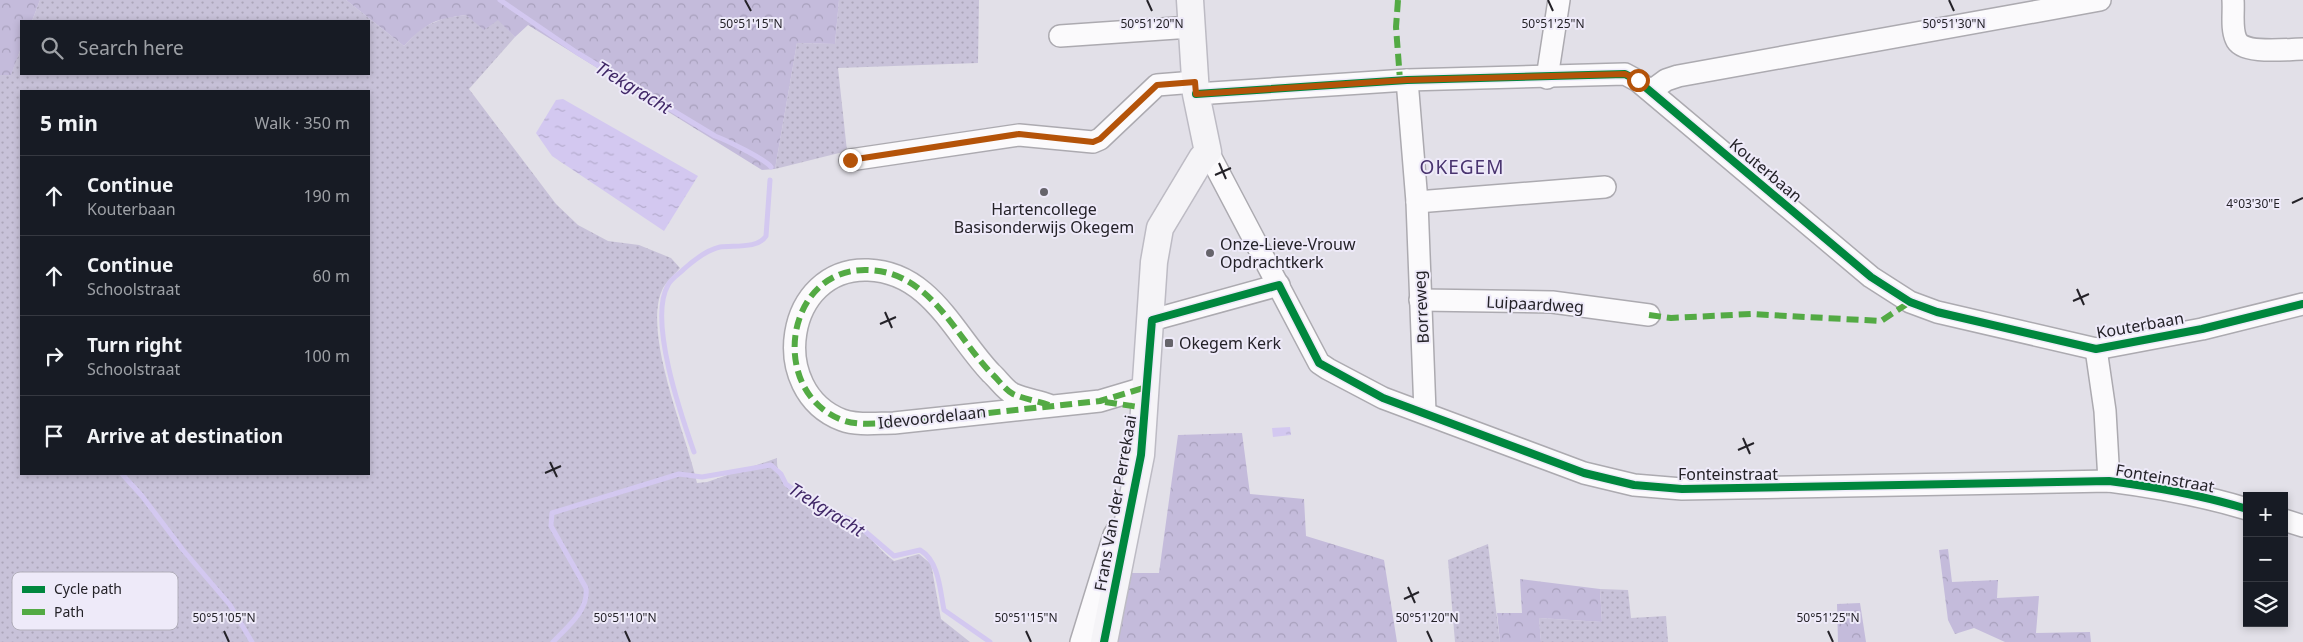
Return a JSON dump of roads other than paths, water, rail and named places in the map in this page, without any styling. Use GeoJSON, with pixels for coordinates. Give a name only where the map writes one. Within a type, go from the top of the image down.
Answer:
{"type":"FeatureCollection","features":[{"type":"Feature","properties":{"kind":"main road"},"geometry":{"type":"LineString","coordinates":[[1190,0],[1196,88],[1208,152]]}},
{"type":"Feature","properties":{"kind":"main road","name":"Frans Van der Perrekaai"},"geometry":{"type":"LineString","coordinates":[[1104,642],[1141,455],[1152,320],[1154,262],[1160,228],[1202,158],[1208,152]]}},
{"type":"Feature","properties":{"kind":"street"},"geometry":{"type":"LineString","coordinates":[[1547,78],[1559,0]]}},
{"type":"Feature","properties":{"kind":"street"},"geometry":{"type":"LineString","coordinates":[[1651,91],[1666,80],[1678,76],[2100,0]]}},
{"type":"Feature","properties":{"kind":"street"},"geometry":{"type":"LineString","coordinates":[[2233,0],[2233,29],[2236,41],[2241,46],[2251,50],[2303,49]]}},
{"type":"Feature","properties":{"kind":"street"},"geometry":{"type":"LineString","coordinates":[[1060,36],[1192,27]]}},
{"type":"Feature","properties":{"kind":"street","name":"Kouterbaan"},"geometry":{"type":"LineString","coordinates":[[850,160],[1019,134],[1093,142],[1100,139],[1157,85],[1196,88],[1625,74],[1638,80],[1871,278],[1910,302],[1937,312],[2096,349],[2202,328],[2303,304]]}},
{"type":"Feature","properties":{"kind":"street","name":"Borreweg"},"geometry":{"type":"LineString","coordinates":[[1407,80],[1417,202],[1425,412]]}},
{"type":"Feature","properties":{"kind":"street","name":"Fonteinstraat"},"geometry":{"type":"LineString","coordinates":[[1208,152],[1319,362],[1384,398],[1584,474],[1634,485],[1682,490],[2109,481],[2212,499],[2243,508]]}},
{"type":"Feature","properties":{"kind":"street"},"geometry":{"type":"LineString","coordinates":[[1417,202],[1605,187]]}},
{"type":"Feature","properties":{"kind":"street","name":"Idevoordelaan"},"geometry":{"type":"LineString","coordinates":[[1049,405],[1012,394],[987,368],[926,293],[913,283],[887,272],[868,270],[849,272],[828,281],[810,297],[795,327],[794,358],[804,388],[822,407],[842,420],[866,424],[894,423],[1049,405],[1146,398]]}},
{"type":"Feature","properties":{"kind":"street"},"geometry":{"type":"LineString","coordinates":[[1152,320],[1279,285]]}},
{"type":"Feature","properties":{"kind":"street","name":"Luipaardweg"},"geometry":{"type":"LineString","coordinates":[[1420,300],[1552,302],[1649,316]]}},
{"type":"Feature","properties":{"kind":"street","name":"Kouterbaan"},"geometry":{"type":"LineString","coordinates":[[2096,349],[2105,412],[2109,481]]}},
{"type":"Feature","properties":{"kind":"street","name":"Frans Van der Perrekaai"},"geometry":{"type":"LineString","coordinates":[[1081,642],[1114,534],[1129,515]]}},
{"type":"Feature","properties":{"kind":"street"},"geometry":{"type":"LineString","coordinates":[[2288,521],[2303,526]]}},
{"type":"Feature","properties":{"kind":"water"},"geometry":{"type":"Polygon","coordinates":[[[563,99],[698,176],[664,231],[552,156],[536,133],[556,100],[563,99]]]}},
{"type":"Feature","properties":{"kind":"water"},"geometry":{"type":"Polygon","coordinates":[[[1290,427],[1291,435],[1273,437],[1272,428],[1290,427]]]}},
{"type":"Feature","properties":{"kind":"waterway","name":"Trekgracht"},"geometry":{"type":"LineString","coordinates":[[500,0],[576,52],[715,136],[736,145],[771,167]]}},
{"type":"Feature","properties":{"kind":"waterway","name":"Trekgracht"},"geometry":{"type":"LineString","coordinates":[[694,452],[669,368],[662,321],[663,301],[671,281],[710,250],[720,247],[752,245],[766,236],[770,180]]}},
{"type":"Feature","properties":{"kind":"waterway","name":"Trekgracht"},"geometry":{"type":"LineString","coordinates":[[553,642],[581,611],[586,596],[586,588],[551,526],[552,513],[679,474],[702,477],[771,465],[781,474],[786,484],[802,496],[853,521],[894,556],[920,550],[931,561],[935,569],[944,610],[990,642]]}},
{"type":"Feature","properties":{"kind":"waterway"},"geometry":{"type":"LineString","coordinates":[[123,475],[230,605],[252,642]]}},
{"type":"Feature","properties":{"kind":"place","name":"Hartencollege Basisonderwijs Okegem"},"geometry":{"type":"Point","coordinates":[1044,192]}},
{"type":"Feature","properties":{"kind":"place","name":"Onze-Lieve-Vrouw Opdrachtkerk"},"geometry":{"type":"Point","coordinates":[1210,253]}},
{"type":"Feature","properties":{"kind":"place","name":"Okegem Kerk"},"geometry":{"type":"Point","coordinates":[1169,343]}},
{"type":"Feature","properties":{"kind":"district","name":"OKEGEM"},"geometry":{"type":"Point","coordinates":[1462,167]}}]}
